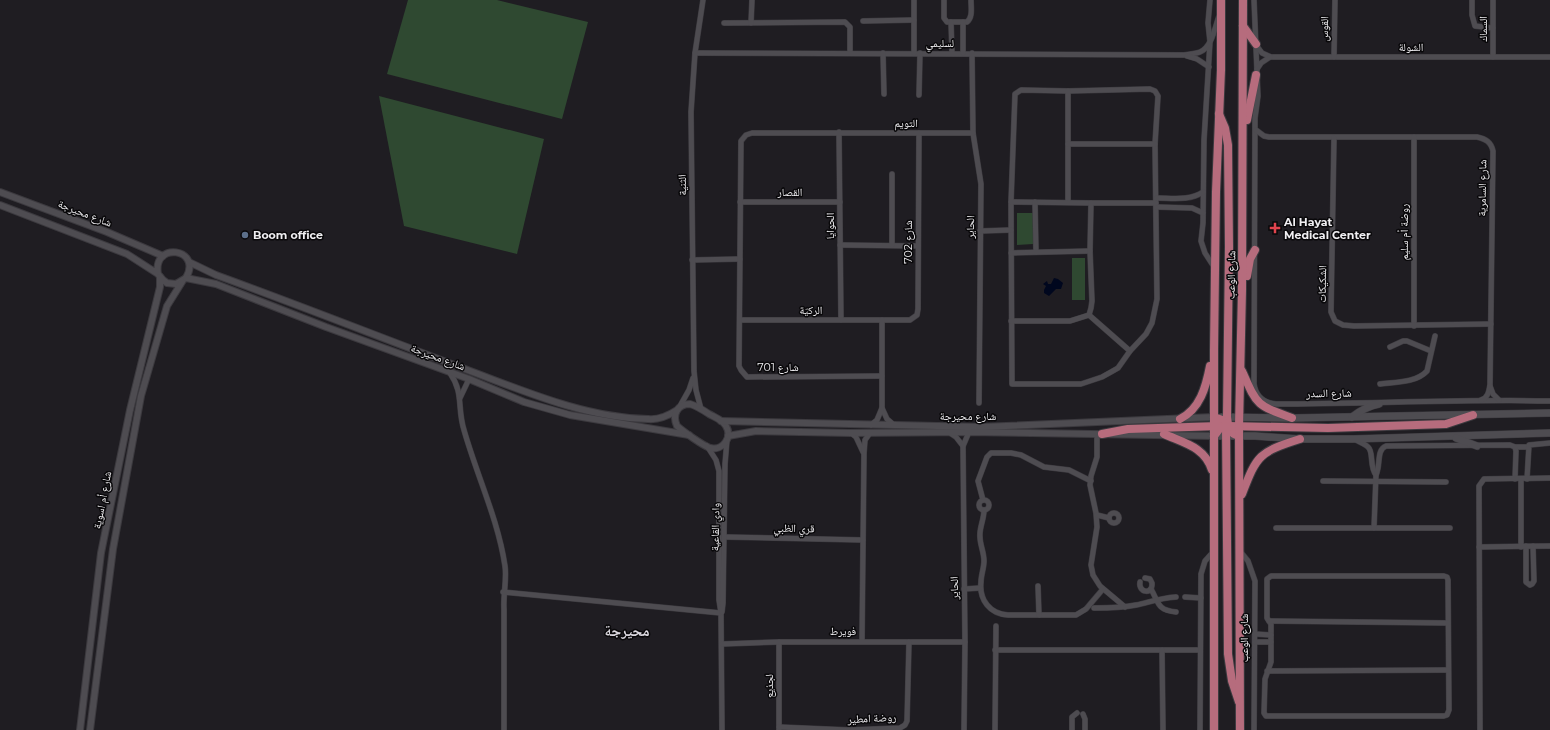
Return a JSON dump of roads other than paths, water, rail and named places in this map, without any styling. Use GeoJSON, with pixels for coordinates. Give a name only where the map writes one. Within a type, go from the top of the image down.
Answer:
{"type":"FeatureCollection","features":[{"type":"Feature","properties":{"kind":"main road","name":"شارع الوعب"},"geometry":{"type":"LineString","coordinates":[[1214,730],[1214,350],[1218,112],[1221,70],[1221,0]]}},
{"type":"Feature","properties":{"kind":"main road","name":"شارع الوعب"},"geometry":{"type":"LineString","coordinates":[[1240,730],[1239,417],[1242,290],[1243,0]]}},
{"type":"Feature","properties":{"kind":"main road"},"geometry":{"type":"LineString","coordinates":[[1243,26],[1256,44]]}},
{"type":"Feature","properties":{"kind":"main road"},"geometry":{"type":"LineString","coordinates":[[1243,138],[1256,74]]}},
{"type":"Feature","properties":{"kind":"main road"},"geometry":{"type":"LineString","coordinates":[[1218,112],[1225,128],[1228,144],[1229,254],[1226,436],[1228,654],[1232,681],[1240,706]]}},
{"type":"Feature","properties":{"kind":"main road"},"geometry":{"type":"LineString","coordinates":[[1242,290],[1246,280],[1250,259],[1255,250]]}},
{"type":"Feature","properties":{"kind":"main road"},"geometry":{"type":"LineString","coordinates":[[1180,419],[1192,411],[1203,393],[1214,350]]}},
{"type":"Feature","properties":{"kind":"main road"},"geometry":{"type":"LineString","coordinates":[[1240,368],[1253,396],[1260,405],[1292,418]]}},
{"type":"Feature","properties":{"kind":"main road"},"geometry":{"type":"LineString","coordinates":[[1352,417],[1360,411],[1379,404]]}},
{"type":"Feature","properties":{"kind":"main road"},"geometry":{"type":"LineString","coordinates":[[1100,434],[1128,429],[1214,426],[1236,423],[1239,417],[1292,418],[1550,413]]}},
{"type":"Feature","properties":{"kind":"main road"},"geometry":{"type":"LineString","coordinates":[[1473,415],[1446,424],[1328,428],[1239,426],[1227,424],[1218,429],[1214,436],[1353,439],[1550,433]]}},
{"type":"Feature","properties":{"kind":"main road"},"geometry":{"type":"LineString","coordinates":[[1214,417],[1227,424],[1232,433],[1239,436]]}},
{"type":"Feature","properties":{"kind":"main road"},"geometry":{"type":"LineString","coordinates":[[1164,434],[1194,447],[1204,454],[1211,465],[1214,481]]}},
{"type":"Feature","properties":{"kind":"main road"},"geometry":{"type":"LineString","coordinates":[[1452,436],[1478,446]]}},
{"type":"Feature","properties":{"kind":"main road"},"geometry":{"type":"LineString","coordinates":[[1240,498],[1252,468],[1259,457],[1274,448],[1300,439]]}},
{"type":"Feature","properties":{"kind":"street","name":"الثنية"},"geometry":{"type":"LineString","coordinates":[[701,409],[696,390],[694,371],[691,112],[695,53],[703,0]]}},
{"type":"Feature","properties":{"kind":"street"},"geometry":{"type":"LineString","coordinates":[[751,22],[752,0]]}},
{"type":"Feature","properties":{"kind":"street"},"geometry":{"type":"LineString","coordinates":[[914,0],[919,95]]}},
{"type":"Feature","properties":{"kind":"street"},"geometry":{"type":"LineString","coordinates":[[944,0],[944,20],[947,22],[967,22],[970,19],[972,0]]}},
{"type":"Feature","properties":{"kind":"street","name":"شارع الوعب"},"geometry":{"type":"LineString","coordinates":[[1210,0],[1208,23],[1210,42],[1204,133],[1202,246],[1216,272]]}},
{"type":"Feature","properties":{"kind":"street"},"geometry":{"type":"LineString","coordinates":[[1254,0],[1258,96],[1255,148],[1255,250]]}},
{"type":"Feature","properties":{"kind":"street","name":"القوس"},"geometry":{"type":"LineString","coordinates":[[1334,57],[1335,0]]}},
{"type":"Feature","properties":{"kind":"street"},"geometry":{"type":"LineString","coordinates":[[1472,0],[1472,16],[1475,26],[1493,28]]}},
{"type":"Feature","properties":{"kind":"street","name":"السماك"},"geometry":{"type":"LineString","coordinates":[[1493,0],[1494,57]]}},
{"type":"Feature","properties":{"kind":"street"},"geometry":{"type":"LineString","coordinates":[[1210,42],[1221,11]]}},
{"type":"Feature","properties":{"kind":"street"},"geometry":{"type":"LineString","coordinates":[[864,21],[914,20]]}},
{"type":"Feature","properties":{"kind":"street"},"geometry":{"type":"LineString","coordinates":[[724,23],[845,22],[850,27],[850,53]]}},
{"type":"Feature","properties":{"kind":"street"},"geometry":{"type":"LineString","coordinates":[[952,22],[952,53]]}},
{"type":"Feature","properties":{"kind":"street"},"geometry":{"type":"LineString","coordinates":[[963,22],[963,53]]}},
{"type":"Feature","properties":{"kind":"street","name":"لسليمي"},"geometry":{"type":"LineString","coordinates":[[695,53],[1184,55],[1201,52],[1210,42]]}},
{"type":"Feature","properties":{"kind":"street"},"geometry":{"type":"LineString","coordinates":[[1256,44],[1262,53],[1271,57]]}},
{"type":"Feature","properties":{"kind":"street"},"geometry":{"type":"LineString","coordinates":[[883,53],[884,94]]}},
{"type":"Feature","properties":{"kind":"street","name":"الحاير"},"geometry":{"type":"LineString","coordinates":[[972,53],[973,133],[981,184],[980,403]]}},
{"type":"Feature","properties":{"kind":"street","name":"لسليمي"},"geometry":{"type":"LineString","coordinates":[[1184,55],[1198,59],[1208,67]]}},
{"type":"Feature","properties":{"kind":"street"},"geometry":{"type":"LineString","coordinates":[[1256,74],[1261,63],[1271,57]]}},
{"type":"Feature","properties":{"kind":"street","name":"الشولة"},"geometry":{"type":"LineString","coordinates":[[1271,57],[1550,57]]}},
{"type":"Feature","properties":{"kind":"street"},"geometry":{"type":"LineString","coordinates":[[1021,90],[1068,91],[1153,90],[1158,96],[1155,144],[1155,310],[1152,323],[1146,334],[1130,351],[1118,368],[1102,377],[1081,384],[1013,384],[1011,382],[1011,202],[1015,94],[1021,90]]}},
{"type":"Feature","properties":{"kind":"street"},"geometry":{"type":"LineString","coordinates":[[1068,91],[1068,202]]}},
{"type":"Feature","properties":{"kind":"street","name":"شارع السامرية"},"geometry":{"type":"LineString","coordinates":[[1256,130],[1264,136],[1269,137],[1477,137],[1486,140],[1492,146],[1490,385]]}},
{"type":"Feature","properties":{"kind":"street","name":"التويم"},"geometry":{"type":"LineString","coordinates":[[839,132],[973,133]]}},
{"type":"Feature","properties":{"kind":"street","name":"الحوايا"},"geometry":{"type":"LineString","coordinates":[[839,132],[841,320]]}},
{"type":"Feature","properties":{"kind":"street","name":"شارع 701"},"geometry":{"type":"LineString","coordinates":[[839,132],[752,133],[742,138],[740,146],[740,366],[741,370],[747,377],[882,376]]}},
{"type":"Feature","properties":{"kind":"street","name":"شارع 702"},"geometry":{"type":"LineString","coordinates":[[882,320],[910,320],[917,315],[919,133]]}},
{"type":"Feature","properties":{"kind":"street"},"geometry":{"type":"LineString","coordinates":[[1255,148],[1260,141],[1269,137]]}},
{"type":"Feature","properties":{"kind":"street","name":"روضة أم سليم"},"geometry":{"type":"LineString","coordinates":[[1414,137],[1414,326]]}},
{"type":"Feature","properties":{"kind":"street","name":"الشكيكات"},"geometry":{"type":"LineString","coordinates":[[1334,138],[1331,312],[1335,321],[1343,325],[1436,326],[1491,324]]}},
{"type":"Feature","properties":{"kind":"street"},"geometry":{"type":"LineString","coordinates":[[1068,144],[1155,144]]}},
{"type":"Feature","properties":{"kind":"street"},"geometry":{"type":"LineString","coordinates":[[892,174],[892,246]]}},
{"type":"Feature","properties":{"kind":"street","name":"شارع محيرجة"},"geometry":{"type":"LineString","coordinates":[[0,192],[107,232],[163,256]]}},
{"type":"Feature","properties":{"kind":"street"},"geometry":{"type":"LineString","coordinates":[[1011,202],[1156,202],[1189,198],[1203,192]]}},
{"type":"Feature","properties":{"kind":"street","name":"القصار"},"geometry":{"type":"LineString","coordinates":[[740,202],[840,202]]}},
{"type":"Feature","properties":{"kind":"street"},"geometry":{"type":"LineString","coordinates":[[1035,202],[1036,252]]}},
{"type":"Feature","properties":{"kind":"street"},"geometry":{"type":"LineString","coordinates":[[1156,202],[1190,208],[1203,213]]}},
{"type":"Feature","properties":{"kind":"street"},"geometry":{"type":"LineString","coordinates":[[1089,315],[1092,301],[1090,203]]}},
{"type":"Feature","properties":{"kind":"street","name":"شارع محيرجة"},"geometry":{"type":"LineString","coordinates":[[0,206],[127,254],[159,275]]}},
{"type":"Feature","properties":{"kind":"street"},"geometry":{"type":"LineString","coordinates":[[980,231],[1011,230]]}},
{"type":"Feature","properties":{"kind":"street"},"geometry":{"type":"LineString","coordinates":[[840,245],[918,246]]}},
{"type":"Feature","properties":{"kind":"street","name":"شارع السدر"},"geometry":{"type":"LineString","coordinates":[[1255,250],[1254,384],[1255,391],[1258,396],[1270,404],[1379,404],[1479,400],[1550,401]]}},
{"type":"Feature","properties":{"kind":"street"},"geometry":{"type":"LineString","coordinates":[[1011,253],[1090,251]]}},
{"type":"Feature","properties":{"kind":"street"},"geometry":{"type":"LineString","coordinates":[[177,252],[186,257],[189,262],[189,273],[184,280],[172,284],[167,283],[159,275],[158,264],[167,253],[177,252]]}},
{"type":"Feature","properties":{"kind":"street"},"geometry":{"type":"LineString","coordinates":[[692,260],[740,259]]}},
{"type":"Feature","properties":{"kind":"street","name":"شارع محيرجة"},"geometry":{"type":"LineString","coordinates":[[189,262],[216,275],[472,372],[568,406],[648,420],[663,417],[678,409]]}},
{"type":"Feature","properties":{"kind":"street","name":"شارع أم اسوية"},"geometry":{"type":"LineString","coordinates":[[80,730],[101,553],[131,402],[160,287],[159,275]]}},
{"type":"Feature","properties":{"kind":"street","name":"شارع محيرجة"},"geometry":{"type":"LineString","coordinates":[[184,280],[216,284],[326,327],[469,379],[524,402],[570,416],[689,435]]}},
{"type":"Feature","properties":{"kind":"street","name":"شارع أم اسوية"},"geometry":{"type":"LineString","coordinates":[[90,730],[113,549],[141,396],[166,306],[184,280]]}},
{"type":"Feature","properties":{"kind":"street"},"geometry":{"type":"LineString","coordinates":[[1089,315],[1130,351]]}},
{"type":"Feature","properties":{"kind":"street"},"geometry":{"type":"LineString","coordinates":[[1011,321],[1070,321],[1089,315]]}},
{"type":"Feature","properties":{"kind":"street","name":"الركيّة"},"geometry":{"type":"LineString","coordinates":[[740,320],[882,320]]}},
{"type":"Feature","properties":{"kind":"street"},"geometry":{"type":"LineString","coordinates":[[870,425],[879,417],[882,408],[882,320]]}},
{"type":"Feature","properties":{"kind":"street"},"geometry":{"type":"LineString","coordinates":[[1380,384],[1412,380],[1420,377],[1426,371],[1436,326]]}},
{"type":"Feature","properties":{"kind":"street"},"geometry":{"type":"LineString","coordinates":[[1390,347],[1403,341],[1407,341],[1431,351]]}},
{"type":"Feature","properties":{"kind":"street","name":"الثنية"},"geometry":{"type":"LineString","coordinates":[[678,409],[689,390],[694,371]]}},
{"type":"Feature","properties":{"kind":"street"},"geometry":{"type":"LineString","coordinates":[[450,372],[459,390],[460,421],[492,510],[505,568],[503,592],[504,730]]}},
{"type":"Feature","properties":{"kind":"street"},"geometry":{"type":"LineString","coordinates":[[459,399],[472,372]]}},
{"type":"Feature","properties":{"kind":"street"},"geometry":{"type":"LineString","coordinates":[[1490,385],[1493,394],[1499,400]]}},
{"type":"Feature","properties":{"kind":"street"},"geometry":{"type":"LineString","coordinates":[[1479,400],[1483,400],[1486,396],[1490,385]]}},
{"type":"Feature","properties":{"kind":"street"},"geometry":{"type":"LineString","coordinates":[[707,446],[677,426],[674,415],[682,405],[690,404],[721,421],[727,428],[728,438]]}},
{"type":"Feature","properties":{"kind":"street"},"geometry":{"type":"LineString","coordinates":[[882,408],[887,419],[896,426]]}},
{"type":"Feature","properties":{"kind":"street","name":"شارع محيرجة"},"geometry":{"type":"LineString","coordinates":[[721,421],[982,427],[1214,417]]}},
{"type":"Feature","properties":{"kind":"street","name":"شارع محيرجة"},"geometry":{"type":"LineString","coordinates":[[707,446],[711,448],[720,447],[728,438],[756,431],[851,433],[969,432],[1121,435],[1164,434],[1214,436]]}},
{"type":"Feature","properties":{"kind":"street"},"geometry":{"type":"LineString","coordinates":[[950,432],[963,446]]}},
{"type":"Feature","properties":{"kind":"street","name":"الحاير"},"geometry":{"type":"LineString","coordinates":[[964,730],[965,642],[963,446],[969,432]]}},
{"type":"Feature","properties":{"kind":"street"},"geometry":{"type":"LineString","coordinates":[[851,433],[856,437],[864,453]]}},
{"type":"Feature","properties":{"kind":"street"},"geometry":{"type":"LineString","coordinates":[[862,641],[864,453],[865,440],[870,433]]}},
{"type":"Feature","properties":{"kind":"street"},"geometry":{"type":"LineString","coordinates":[[1100,434],[1097,457],[1091,481],[1091,489],[1097,515],[1096,534],[1091,565],[1093,575],[1103,589],[1125,607]]}},
{"type":"Feature","properties":{"kind":"street","name":"وادي القاعية"},"geometry":{"type":"LineString","coordinates":[[721,613],[724,604],[725,464],[728,438]]}},
{"type":"Feature","properties":{"kind":"street"},"geometry":{"type":"LineString","coordinates":[[1353,439],[1369,448],[1371,452],[1372,467],[1376,475],[1374,528]]}},
{"type":"Feature","properties":{"kind":"street"},"geometry":{"type":"LineString","coordinates":[[1376,475],[1380,468],[1380,450],[1382,447],[1386,446],[1510,445],[1515,447],[1528,447],[1531,444],[1550,443]]}},
{"type":"Feature","properties":{"kind":"street","name":"وادي القاعية"},"geometry":{"type":"LineString","coordinates":[[707,446],[716,460],[719,471],[719,600],[722,644],[722,730]]}},
{"type":"Feature","properties":{"kind":"street"},"geometry":{"type":"LineString","coordinates":[[1515,447],[1526,582],[1530,585],[1534,581],[1533,546]]}},
{"type":"Feature","properties":{"kind":"street"},"geometry":{"type":"LineString","coordinates":[[1527,479],[1528,447]]}},
{"type":"Feature","properties":{"kind":"street"},"geometry":{"type":"LineString","coordinates":[[1091,481],[1069,470],[1044,467],[1021,455],[1012,453],[991,453],[986,457],[978,481],[983,500],[989,504],[987,509],[984,510],[984,518],[980,535],[984,554],[980,588],[986,604],[996,612],[1008,615],[1068,616],[1079,614],[1086,609],[1103,589]]}},
{"type":"Feature","properties":{"kind":"street"},"geometry":{"type":"LineString","coordinates":[[1480,730],[1479,486],[1484,479],[1550,478]]}},
{"type":"Feature","properties":{"kind":"street"},"geometry":{"type":"LineString","coordinates":[[1323,481],[1446,482]]}},
{"type":"Feature","properties":{"kind":"street"},"geometry":{"type":"LineString","coordinates":[[1097,515],[1109,518]]}},
{"type":"Feature","properties":{"kind":"street"},"geometry":{"type":"LineString","coordinates":[[1276,528],[1450,528]]}},
{"type":"Feature","properties":{"kind":"street","name":"قري الظبي"},"geometry":{"type":"LineString","coordinates":[[725,537],[863,540]]}},
{"type":"Feature","properties":{"kind":"street"},"geometry":{"type":"LineString","coordinates":[[1479,547],[1550,546]]}},
{"type":"Feature","properties":{"kind":"street","name":"شارع الوعب"},"geometry":{"type":"LineString","coordinates":[[1239,550],[1248,561],[1254,574],[1255,581],[1254,730]]}},
{"type":"Feature","properties":{"kind":"street"},"geometry":{"type":"LineString","coordinates":[[1200,730],[1201,574],[1205,561],[1214,551]]}},
{"type":"Feature","properties":{"kind":"street"},"geometry":{"type":"LineString","coordinates":[[1271,576],[1444,576],[1447,577],[1448,580],[1448,623],[1449,710],[1447,715],[1266,716],[1264,713],[1264,686],[1267,671],[1271,662],[1271,624],[1267,618],[1267,579],[1271,576]]}},
{"type":"Feature","properties":{"kind":"street"},"geometry":{"type":"LineString","coordinates":[[1151,589],[1148,592],[1143,591],[1140,588],[1143,580],[1151,581],[1153,585],[1151,589],[1162,609],[1176,612]]}},
{"type":"Feature","properties":{"kind":"street"},"geometry":{"type":"LineString","coordinates":[[1038,586],[1039,615]]}},
{"type":"Feature","properties":{"kind":"street"},"geometry":{"type":"LineString","coordinates":[[964,588],[980,588]]}},
{"type":"Feature","properties":{"kind":"street"},"geometry":{"type":"LineString","coordinates":[[503,592],[721,613]]}},
{"type":"Feature","properties":{"kind":"street"},"geometry":{"type":"LineString","coordinates":[[1094,608],[1125,607],[1156,599],[1176,597]]}},
{"type":"Feature","properties":{"kind":"street"},"geometry":{"type":"LineString","coordinates":[[1185,597],[1200,598]]}},
{"type":"Feature","properties":{"kind":"street"},"geometry":{"type":"LineString","coordinates":[[1269,621],[1448,623]]}},
{"type":"Feature","properties":{"kind":"street"},"geometry":{"type":"LineString","coordinates":[[995,730],[996,626]]}},
{"type":"Feature","properties":{"kind":"street"},"geometry":{"type":"LineString","coordinates":[[1255,634],[1271,635]]}},
{"type":"Feature","properties":{"kind":"street","name":"فويرط"},"geometry":{"type":"LineString","coordinates":[[722,644],[862,641],[965,642]]}},
{"type":"Feature","properties":{"kind":"street","name":"لجذيع"},"geometry":{"type":"LineString","coordinates":[[779,642],[779,729]]}},
{"type":"Feature","properties":{"kind":"street","name":"روضة امطير"},"geometry":{"type":"LineString","coordinates":[[779,729],[849,730],[900,728],[905,725],[907,721],[908,642]]}},
{"type":"Feature","properties":{"kind":"street"},"geometry":{"type":"LineString","coordinates":[[1255,642],[1271,642]]}},
{"type":"Feature","properties":{"kind":"street"},"geometry":{"type":"LineString","coordinates":[[995,650],[1200,650]]}},
{"type":"Feature","properties":{"kind":"street"},"geometry":{"type":"LineString","coordinates":[[1162,650],[1163,730]]}},
{"type":"Feature","properties":{"kind":"street"},"geometry":{"type":"LineString","coordinates":[[1267,671],[1448,670]]}},
{"type":"Feature","properties":{"kind":"street"},"geometry":{"type":"LineString","coordinates":[[1072,730],[1072,717],[1080,714],[1085,719],[1085,730]]}},
{"type":"Feature","properties":{"kind":"water"},"geometry":{"type":"Polygon","coordinates":[[[1054,278],[1063,283],[1061,289],[1056,289],[1049,296],[1044,293],[1046,286],[1043,284],[1047,281],[1048,284],[1051,284],[1054,278]]]}},
{"type":"Feature","properties":{"kind":"place","name":"Al Hayat Medical Center"},"geometry":{"type":"Point","coordinates":[1275,228]}},
{"type":"Feature","properties":{"kind":"place","name":"Boom office"},"geometry":{"type":"Point","coordinates":[245,235]}},
{"type":"Feature","properties":{"kind":"district","name":"محيرجة"},"geometry":{"type":"Point","coordinates":[627,630]}}]}
